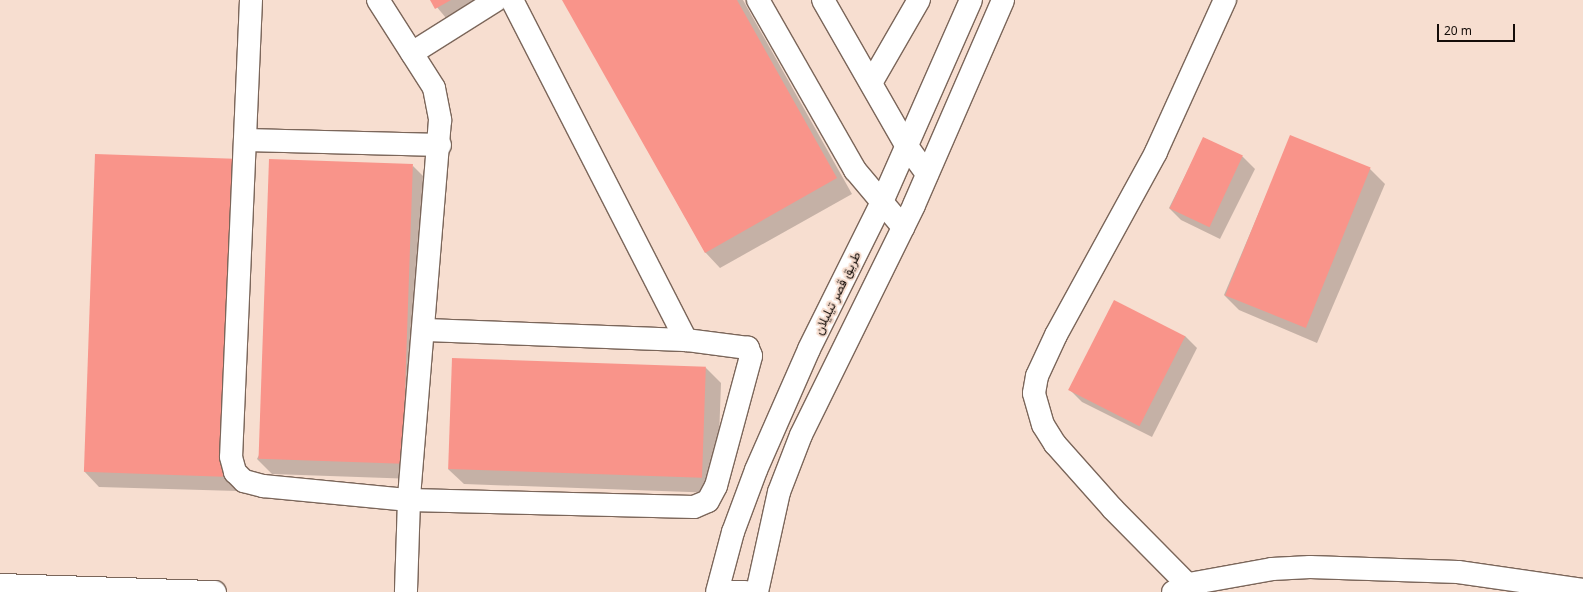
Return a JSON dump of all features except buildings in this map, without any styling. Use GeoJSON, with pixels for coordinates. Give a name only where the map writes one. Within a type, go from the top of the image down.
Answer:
{"type":"FeatureCollection","features":[{"type":"Feature","properties":{"kind":"street"},"geometry":{"type":"LineString","coordinates":[[251,0],[247,140],[231,457],[235,472],[244,481],[263,486],[409,500],[694,507],[708,500],[716,486],[751,353],[746,347],[686,340],[424,330]]}},
{"type":"Feature","properties":{"kind":"street"},"geometry":{"type":"LineString","coordinates":[[378,0],[434,88],[440,145],[409,500],[406,592]]}},
{"type":"Feature","properties":{"kind":"street"},"geometry":{"type":"LineString","coordinates":[[412,53],[496,0]]}},
{"type":"Feature","properties":{"kind":"street"},"geometry":{"type":"LineString","coordinates":[[512,0],[686,340]]}},
{"type":"Feature","properties":{"kind":"street"},"geometry":{"type":"LineString","coordinates":[[758,0],[855,170],[881,204],[903,227]]}},
{"type":"Feature","properties":{"kind":"street"},"geometry":{"type":"LineString","coordinates":[[823,0],[906,145],[927,174]]}},
{"type":"Feature","properties":{"kind":"street"},"geometry":{"type":"LineString","coordinates":[[871,82],[919,0]]}},
{"type":"Feature","properties":{"kind":"street","name":"طريق قصر تيليلان"},"geometry":{"type":"LineString","coordinates":[[718,592],[733,532],[756,470],[809,349],[881,204],[971,0]]}},
{"type":"Feature","properties":{"kind":"street"},"geometry":{"type":"LineString","coordinates":[[757,592],[779,492],[801,435],[903,227],[1003,0]]}},
{"type":"Feature","properties":{"kind":"street"},"geometry":{"type":"LineString","coordinates":[[1224,0],[1156,152],[1056,335],[1037,376],[1034,393],[1043,425],[1055,444],[1185,589],[1272,568],[1310,567],[1458,572],[1583,590]]}},
{"type":"Feature","properties":{"kind":"street"},"geometry":{"type":"LineString","coordinates":[[247,140],[440,145]]}},
{"type":"Feature","properties":{"kind":"street"},"geometry":{"type":"LineString","coordinates":[[0,585],[215,592]]}},
{"type":"Feature","properties":{"kind":"street"},"geometry":{"type":"LineString","coordinates":[[730,592],[745,592]]}}]}
